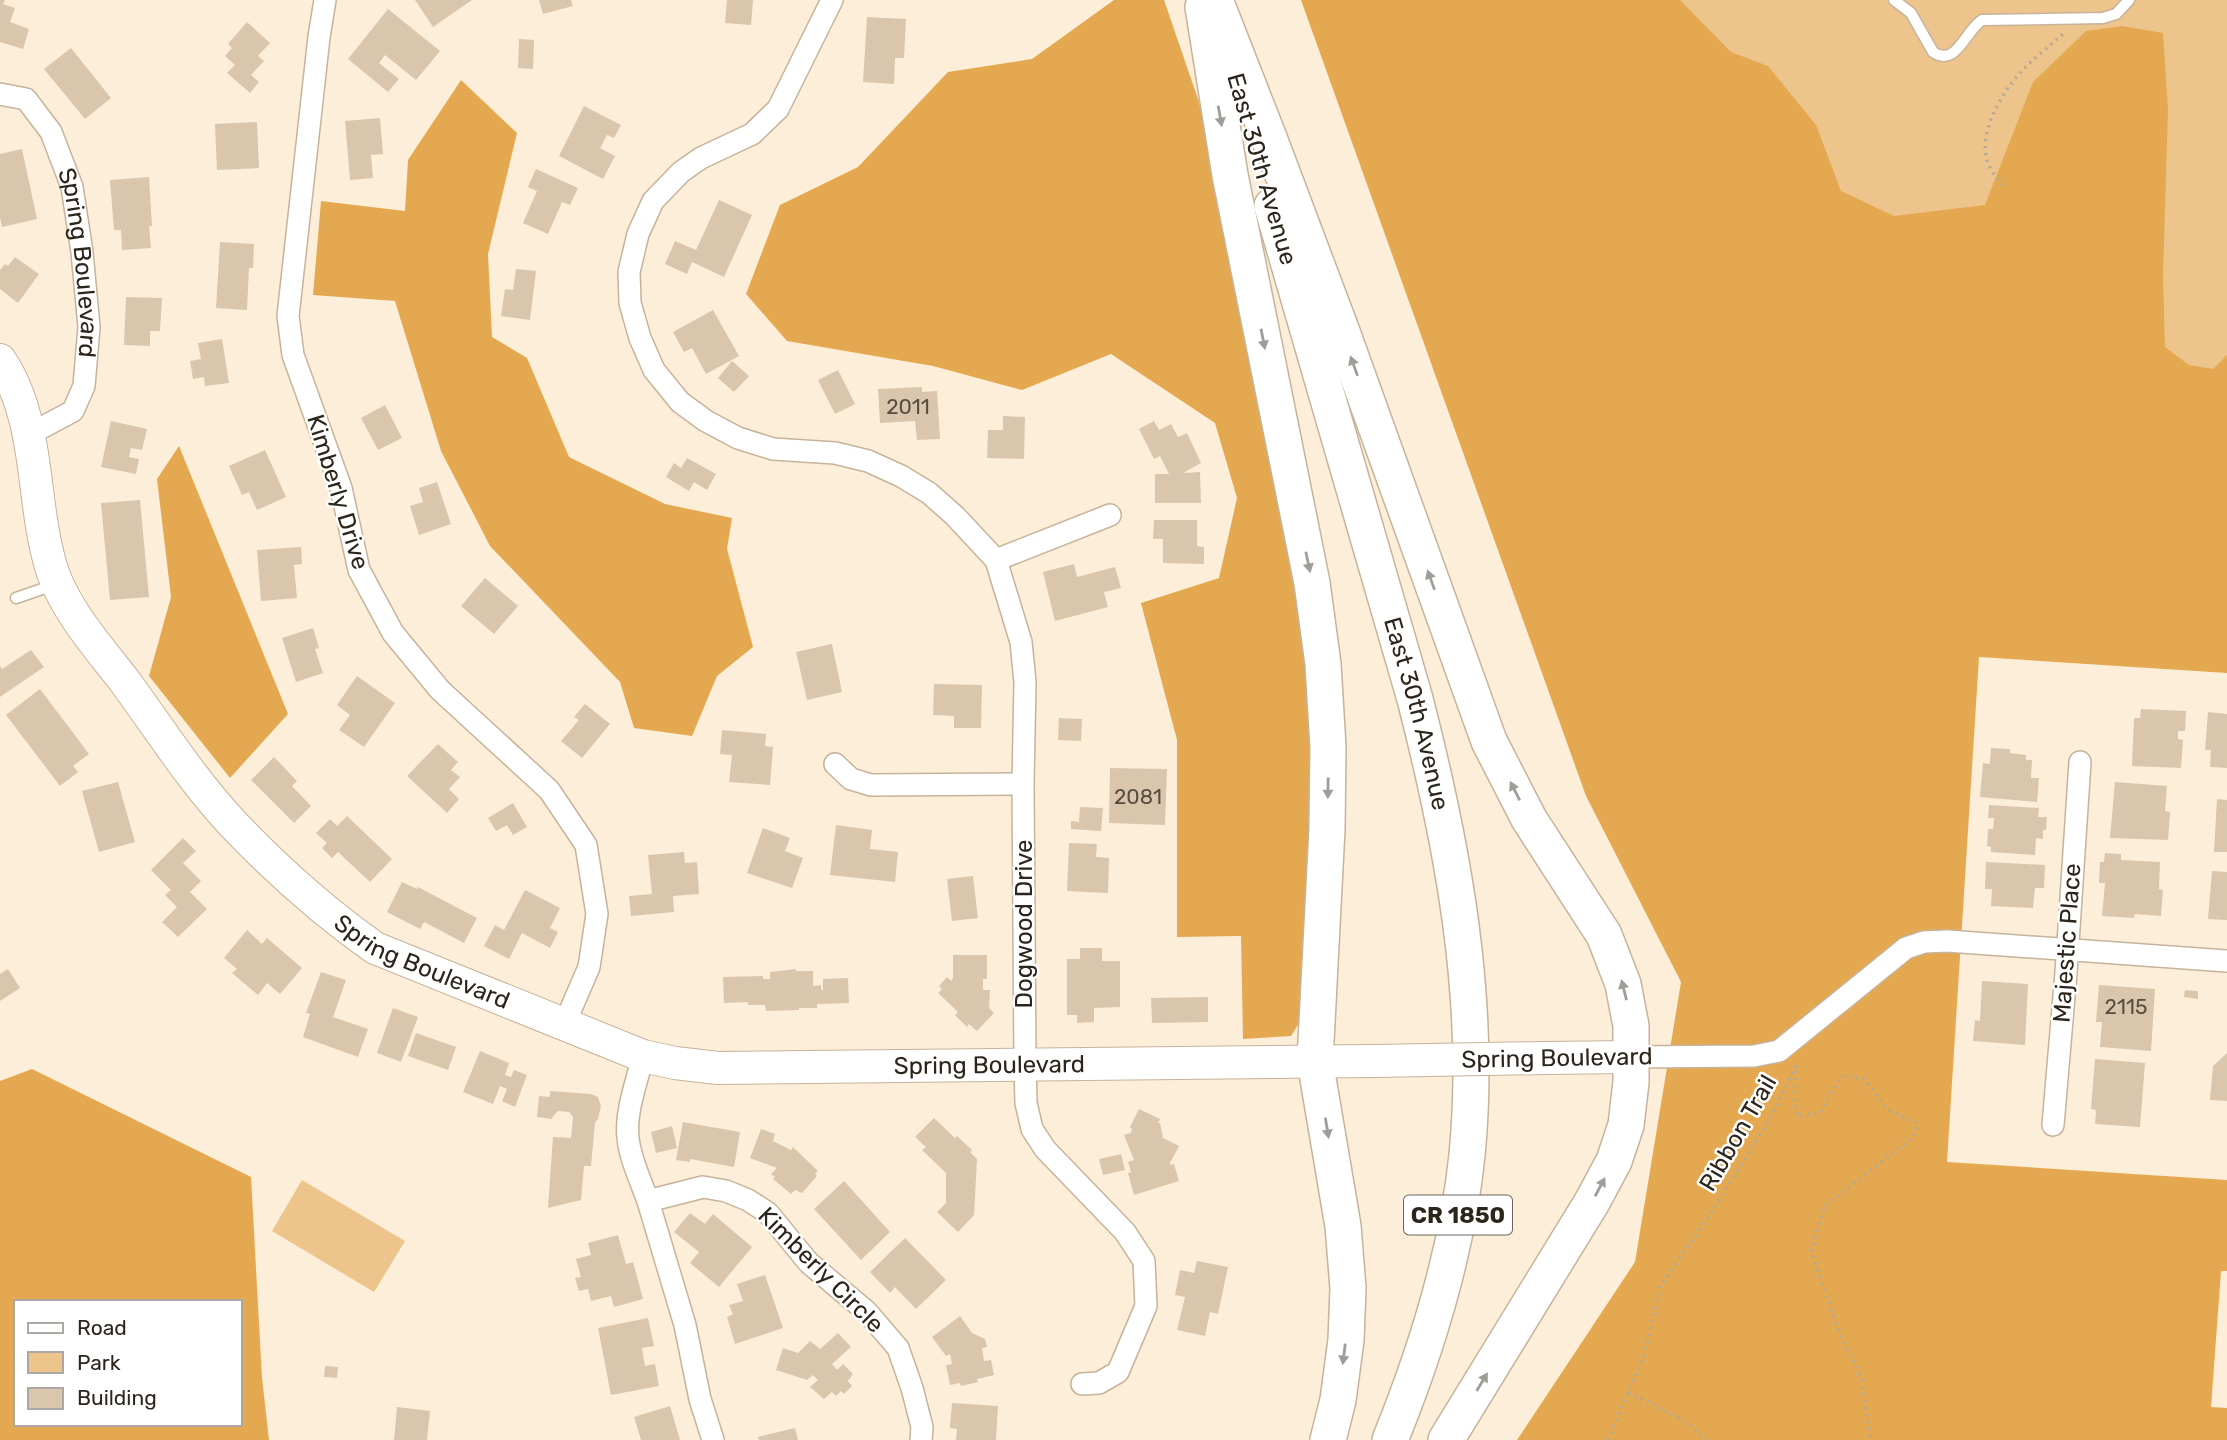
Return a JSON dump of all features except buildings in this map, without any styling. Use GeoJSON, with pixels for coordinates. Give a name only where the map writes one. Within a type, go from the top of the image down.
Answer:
{"type":"FeatureCollection","features":[{"type":"Feature","properties":{"kind":"main road"},"geometry":{"type":"LineString","coordinates":[[1202,0],[1230,175],[1312,583],[1323,664],[1328,747],[1327,829],[1315,1061],[1343,1226],[1348,1288],[1346,1340],[1338,1401],[1328,1440]]}},
{"type":"Feature","properties":{"kind":"main road"},"geometry":{"type":"LineString","coordinates":[[1214,0],[1342,332],[1489,741],[1530,819],[1604,935],[1623,984],[1631,1026],[1632,1057],[1626,1125],[1614,1161],[1592,1202],[1446,1440]]}},
{"type":"Feature","properties":{"kind":"main road","name":"East 30th Avenue"},"geometry":{"type":"LineString","coordinates":[[1214,0],[1433,769],[1462,927],[1471,1091],[1467,1155],[1455,1234],[1435,1317],[1390,1440]]}},
{"type":"Feature","properties":{"kind":"street","name":"Kimberly Drive"},"geometry":{"type":"LineString","coordinates":[[326,0],[319,37],[292,271],[288,316],[293,355],[341,488],[359,570],[393,633],[440,690],[550,790],[586,845],[597,914],[589,967],[564,1025]]}},
{"type":"Feature","properties":{"kind":"street","name":"Dogwood Drive"},"geometry":{"type":"LineString","coordinates":[[832,0],[778,109],[766,123],[752,134],[701,158],[681,172],[653,201],[638,234],[629,272],[630,303],[640,338],[654,370],[680,402],[706,421],[738,438],[773,449],[835,453],[868,461],[901,476],[929,493],[956,516],[996,560],[1021,642],[1025,682],[1023,784],[1026,1103],[1032,1129],[1045,1149],[1125,1232],[1144,1261],[1146,1306],[1118,1372],[1099,1383],[1082,1384]]}},
{"type":"Feature","properties":{"kind":"street","name":"Spring Boulevard"},"geometry":{"type":"LineString","coordinates":[[0,94],[26,99],[51,132],[64,165],[72,187],[89,327],[85,386],[73,411],[29,435]]}},
{"type":"Feature","properties":{"kind":"street","name":"Spring Boulevard"},"geometry":{"type":"LineString","coordinates":[[0,360],[15,384],[29,435],[47,553],[57,584],[76,618],[234,825],[300,889],[374,948],[643,1056],[686,1065],[752,1070],[1025,1064],[1754,1056],[1779,1051],[1906,948],[1924,942],[2227,961]]}},
{"type":"Feature","properties":{"kind":"street"},"geometry":{"type":"LineString","coordinates":[[996,560],[1110,515]]}},
{"type":"Feature","properties":{"kind":"street","name":"Majestic Place"},"geometry":{"type":"LineString","coordinates":[[2053,1125],[2080,762]]}},
{"type":"Feature","properties":{"kind":"street"},"geometry":{"type":"LineString","coordinates":[[835,764],[851,779],[871,785],[1023,784]]}},
{"type":"Feature","properties":{"kind":"street"},"geometry":{"type":"LineString","coordinates":[[643,1056],[630,1108],[627,1136],[629,1147],[685,1325],[700,1399],[713,1440]]}},
{"type":"Feature","properties":{"kind":"street","name":"Kimberly Circle"},"geometry":{"type":"LineString","coordinates":[[648,1201],[703,1187],[726,1191],[748,1200],[768,1213],[809,1263],[867,1312],[898,1348],[922,1427],[920,1440]]}},
{"type":"Feature","properties":{"kind":"lane"},"geometry":{"type":"LineString","coordinates":[[1894,0],[1911,13],[1933,52],[1946,57],[1955,53],[1971,29],[1982,20],[2103,18],[2116,14],[2129,0]]}},
{"type":"Feature","properties":{"kind":"lane"},"geometry":{"type":"LineString","coordinates":[[16,598],[57,584]]}},
{"type":"Feature","properties":{"kind":"path"},"geometry":{"type":"LineString","coordinates":[[2003,184],[1991,171],[1986,160],[1985,146],[1993,116],[2020,74],[2074,24],[2085,19]]}},
{"type":"Feature","properties":{"kind":"path","name":"Ribbon Trail"},"geometry":{"type":"LineString","coordinates":[[1608,1440],[1645,1353],[1660,1287],[1733,1178],[1769,1119],[1796,1066],[1794,1097],[1798,1117],[1821,1112],[1841,1076],[1863,1078],[1888,1110],[1917,1123],[1914,1136],[1824,1207],[1811,1252],[1840,1334],[1861,1377],[1871,1440]]}},
{"type":"Feature","properties":{"kind":"path"},"geometry":{"type":"LineString","coordinates":[[1628,1392],[1689,1423],[1706,1440]]}},
{"type":"Feature","properties":{"kind":"green space"},"geometry":{"type":"Polygon","coordinates":[[[1610,0],[2227,0],[2227,388],[1820,209],[1610,0]]]}},
{"type":"Feature","properties":{"kind":"green space"},"geometry":{"type":"Polygon","coordinates":[[[302,1180],[405,1241],[374,1292],[272,1231],[302,1180]]]}},
{"type":"Feature","properties":{"kind":"shaded area"},"geometry":{"type":"Polygon","coordinates":[[[1114,0],[1164,0],[1199,102],[1222,206],[1305,641],[1314,741],[1304,1015],[1291,1036],[1243,1039],[1241,936],[1177,937],[1177,740],[1141,603],[1219,578],[1237,498],[1215,423],[1111,354],[1022,390],[933,366],[787,341],[746,294],[780,205],[858,167],[948,72],[1032,59],[1114,0]]]}},
{"type":"Feature","properties":{"kind":"shaded area"},"geometry":{"type":"Polygon","coordinates":[[[1301,0],[1680,0],[1731,52],[1768,66],[1816,125],[1841,191],[1894,216],[1985,205],[2033,82],[2086,31],[2122,26],[2163,33],[2168,109],[2163,276],[2165,347],[2189,365],[2213,369],[2227,355],[2227,673],[1979,657],[1947,1162],[2227,1180],[2227,1271],[2221,1271],[2211,1407],[2227,1408],[2227,1440],[1517,1440],[1635,1262],[1681,982],[1586,796],[1301,0]]]}},
{"type":"Feature","properties":{"kind":"shaded area"},"geometry":{"type":"Polygon","coordinates":[[[461,80],[517,133],[488,254],[492,337],[527,358],[569,457],[665,504],[732,518],[727,549],[753,647],[717,676],[692,736],[634,728],[620,682],[490,546],[441,451],[395,301],[313,295],[321,201],[405,211],[408,160],[461,80]]]}},
{"type":"Feature","properties":{"kind":"shaded area"},"geometry":{"type":"Polygon","coordinates":[[[179,446],[288,714],[230,778],[149,676],[171,597],[157,479],[179,446]]]}},
{"type":"Feature","properties":{"kind":"shaded area"},"geometry":{"type":"Polygon","coordinates":[[[32,1069],[251,1177],[262,1378],[269,1440],[0,1440],[0,1081],[32,1069]]]}}]}
